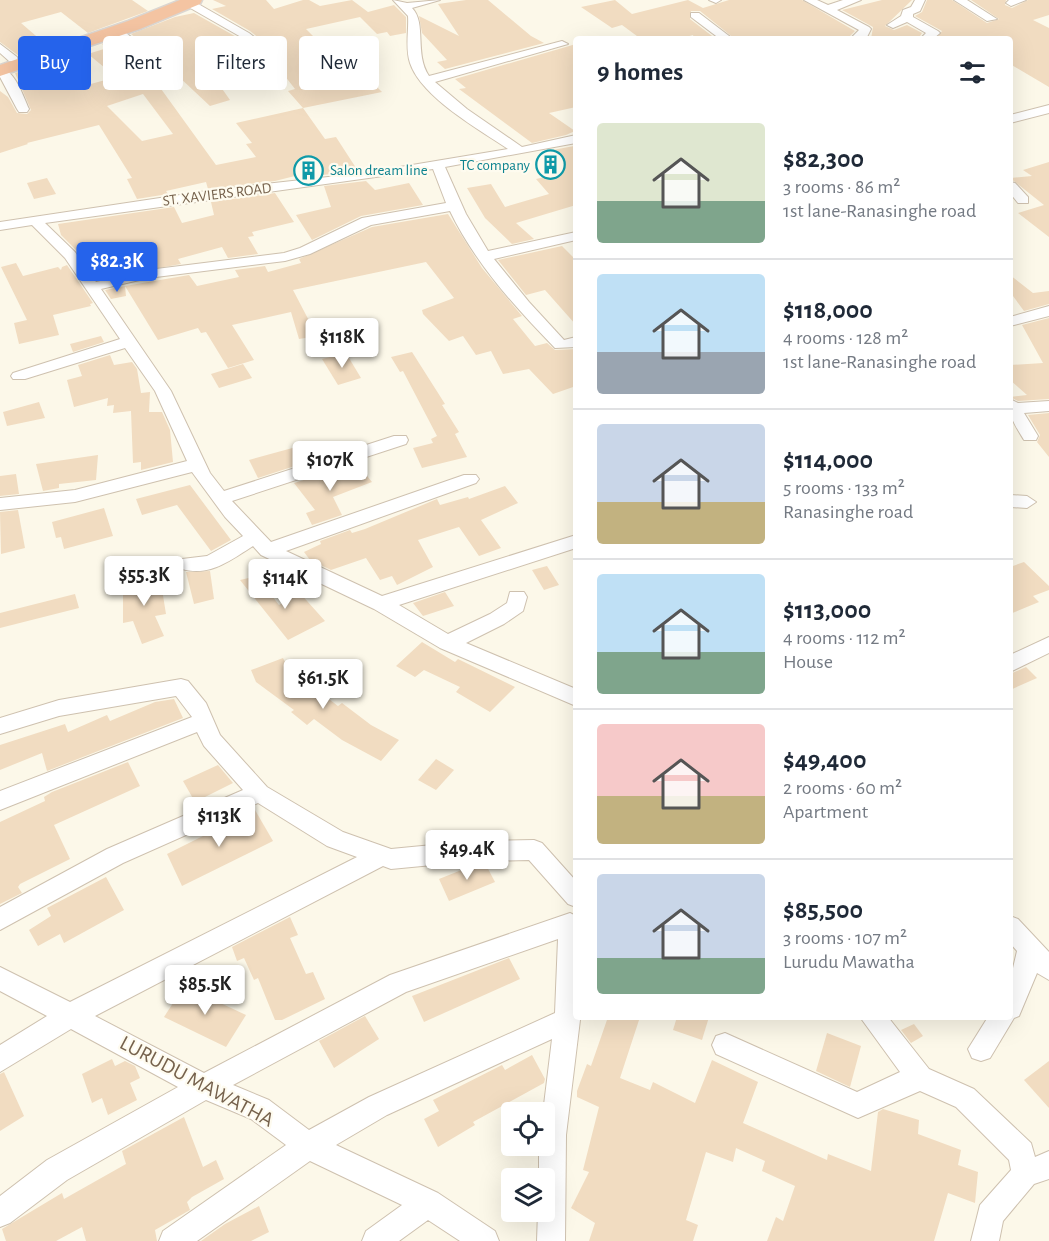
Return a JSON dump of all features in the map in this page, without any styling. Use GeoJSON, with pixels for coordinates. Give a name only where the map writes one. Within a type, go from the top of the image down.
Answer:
{"type":"FeatureCollection","features":[{"type":"Feature","properties":{"kind":"highway"},"geometry":{"type":"LineString","coordinates":[[3,62],[117,31],[187,1]]}},
{"type":"Feature","properties":{"kind":"highway"},"geometry":{"type":"LineString","coordinates":[[3,62],[187,1]]}},
{"type":"Feature","properties":{"kind":"street"},"geometry":{"type":"LineString","coordinates":[[402,3],[435,0]]}},
{"type":"Feature","properties":{"kind":"street"},"geometry":{"type":"LineString","coordinates":[[809,0],[865,29],[862,36]]}},
{"type":"Feature","properties":{"kind":"street"},"geometry":{"type":"LineString","coordinates":[[831,11],[833,6],[856,0]]}},
{"type":"Feature","properties":{"kind":"street"},"geometry":{"type":"LineString","coordinates":[[907,18],[907,12],[916,9],[920,0]]}},
{"type":"Feature","properties":{"kind":"street"},"geometry":{"type":"LineString","coordinates":[[959,0],[991,19]]}},
{"type":"Feature","properties":{"kind":"street"},"geometry":{"type":"LineString","coordinates":[[187,1],[245,36]]}},
{"type":"Feature","properties":{"kind":"street"},"geometry":{"type":"LineString","coordinates":[[402,3],[413,15],[416,60],[427,80],[451,101],[520,151]]}},
{"type":"Feature","properties":{"kind":"street"},"geometry":{"type":"LineString","coordinates":[[695,15],[723,36]]}},
{"type":"Feature","properties":{"kind":"street"},"geometry":{"type":"LineString","coordinates":[[893,25],[907,18]]}},
{"type":"Feature","properties":{"kind":"street"},"geometry":{"type":"LineString","coordinates":[[907,18],[934,33],[928,36]]}},
{"type":"Feature","properties":{"kind":"street"},"geometry":{"type":"LineString","coordinates":[[117,31],[123,36]]}},
{"type":"Feature","properties":{"kind":"street"},"geometry":{"type":"LineString","coordinates":[[427,80],[562,44]]}},
{"type":"Feature","properties":{"kind":"street"},"geometry":{"type":"LineString","coordinates":[[3,62],[7,76],[23,109]]}},
{"type":"Feature","properties":{"kind":"street"},"geometry":{"type":"LineString","coordinates":[[1013,107],[1023,115]]}},
{"type":"Feature","properties":{"kind":"street"},"geometry":{"type":"LineString","coordinates":[[1013,118],[1049,109]]}},
{"type":"Feature","properties":{"kind":"street","name":"ST. XAVIERS ROAD"},"geometry":{"type":"LineString","coordinates":[[0,226],[210,194],[364,177],[520,151],[573,140]]}},
{"type":"Feature","properties":{"kind":"street"},"geometry":{"type":"LineString","coordinates":[[438,165],[453,206],[503,282],[561,345],[573,343]]}},
{"type":"Feature","properties":{"kind":"street"},"geometry":{"type":"LineString","coordinates":[[1013,189],[1023,200]]}},
{"type":"Feature","properties":{"kind":"street"},"geometry":{"type":"LineString","coordinates":[[91,287],[148,274],[285,256],[304,251],[367,221],[453,206]]}},
{"type":"Feature","properties":{"kind":"street"},"geometry":{"type":"LineString","coordinates":[[36,222],[70,255],[163,391],[202,475],[220,499],[262,543],[381,604],[447,643],[573,697]]}},
{"type":"Feature","properties":{"kind":"street"},"geometry":{"type":"LineString","coordinates":[[487,256],[573,236]]}},
{"type":"Feature","properties":{"kind":"street"},"geometry":{"type":"LineString","coordinates":[[1013,321],[1049,311]]}},
{"type":"Feature","properties":{"kind":"street"},"geometry":{"type":"LineString","coordinates":[[19,376],[130,341]]}},
{"type":"Feature","properties":{"kind":"street"},"geometry":{"type":"LineString","coordinates":[[1013,407],[1049,406]]}},
{"type":"Feature","properties":{"kind":"street"},"geometry":{"type":"LineString","coordinates":[[1013,410],[1030,436]]}},
{"type":"Feature","properties":{"kind":"street"},"geometry":{"type":"LineString","coordinates":[[220,499],[400,440]]}},
{"type":"Feature","properties":{"kind":"street"},"geometry":{"type":"LineString","coordinates":[[0,504],[41,501],[151,478],[197,464]]}},
{"type":"Feature","properties":{"kind":"street"},"geometry":{"type":"LineString","coordinates":[[189,564],[211,563],[262,543],[470,479]]}},
{"type":"Feature","properties":{"kind":"street"},"geometry":{"type":"LineString","coordinates":[[381,604],[573,542]]}},
{"type":"Feature","properties":{"kind":"street"},"geometry":{"type":"LineString","coordinates":[[447,643],[497,619],[516,606],[517,597]]}},
{"type":"Feature","properties":{"kind":"street"},"geometry":{"type":"LineString","coordinates":[[1013,662],[1049,644]]}},
{"type":"Feature","properties":{"kind":"street"},"geometry":{"type":"LineString","coordinates":[[0,726],[59,708],[181,687],[199,709],[211,740],[260,793],[335,839],[379,857],[391,859],[474,850],[534,850],[573,894]]}},
{"type":"Feature","properties":{"kind":"street"},"geometry":{"type":"LineString","coordinates":[[0,801],[34,785],[203,722]]}},
{"type":"Feature","properties":{"kind":"street"},"geometry":{"type":"LineString","coordinates":[[0,919],[115,856],[260,793]]}},
{"type":"Feature","properties":{"kind":"street"},"geometry":{"type":"LineString","coordinates":[[0,1060],[71,1015],[379,857]]}},
{"type":"Feature","properties":{"kind":"street"},"geometry":{"type":"LineString","coordinates":[[0,1213],[57,1170],[204,1087],[399,983],[570,924],[567,1020],[554,1135],[551,1241]]}},
{"type":"Feature","properties":{"kind":"street"},"geometry":{"type":"LineString","coordinates":[[1013,930],[1049,969]]}},
{"type":"Feature","properties":{"kind":"street"},"geometry":{"type":"LineString","coordinates":[[1013,999],[1018,985],[1028,971],[1029,949]]}},
{"type":"Feature","properties":{"kind":"street","name":"LURUDU MAWATHA"},"geometry":{"type":"LineString","coordinates":[[0,978],[204,1087],[260,1109],[308,1146],[428,1203],[484,1241]]}},
{"type":"Feature","properties":{"kind":"street"},"geometry":{"type":"LineString","coordinates":[[173,1241],[308,1146],[378,1106],[567,1020]]}},
{"type":"Feature","properties":{"kind":"street"},"geometry":{"type":"LineString","coordinates":[[875,1020],[920,1078],[965,1098],[1037,1169],[990,1215],[985,1241]]}},
{"type":"Feature","properties":{"kind":"street"},"geometry":{"type":"LineString","coordinates":[[981,1049],[1000,1020]]}},
{"type":"Feature","properties":{"kind":"street"},"geometry":{"type":"LineString","coordinates":[[725,1045],[806,1084],[858,1105],[920,1078]]}},
{"type":"Feature","properties":{"kind":"street"},"geometry":{"type":"LineString","coordinates":[[376,1241],[428,1203]]}},
{"type":"Feature","properties":{"kind":"building"},"geometry":{"type":"Polygon","coordinates":[[[0,0],[132,0],[148,11],[88,33],[61,12],[21,23],[36,36],[18,36],[18,55],[0,42],[0,0]]]}},
{"type":"Feature","properties":{"kind":"building"},"geometry":{"type":"Polygon","coordinates":[[[213,0],[266,0],[274,9],[303,0],[309,0],[320,6],[352,0],[368,12],[394,5],[406,17],[406,33],[390,36],[387,32],[377,34],[360,17],[306,29],[313,36],[299,36],[299,90],[379,89],[382,92],[303,108],[288,91],[295,89],[287,79],[287,36],[256,36],[212,9],[226,6],[213,0]]]}},
{"type":"Feature","properties":{"kind":"building"},"geometry":{"type":"Polygon","coordinates":[[[488,0],[531,36],[544,43],[445,69],[437,62],[447,60],[422,33],[419,16],[459,36],[438,4],[488,0]]]}},
{"type":"Feature","properties":{"kind":"building"},"geometry":{"type":"Polygon","coordinates":[[[615,0],[632,14],[688,0],[703,8],[729,0],[802,0],[855,31],[850,36],[731,36],[700,11],[691,11],[690,19],[712,36],[637,36],[622,25],[612,28],[581,7],[615,0]]]}},
{"type":"Feature","properties":{"kind":"building"},"geometry":{"type":"Polygon","coordinates":[[[882,0],[912,0],[885,26],[894,30],[907,25],[922,33],[920,36],[872,36],[873,27],[842,10],[882,0]]]}},
{"type":"Feature","properties":{"kind":"building"},"geometry":{"type":"Polygon","coordinates":[[[927,0],[952,0],[987,23],[999,19],[971,0],[1006,0],[1005,5],[1012,8],[1028,0],[1049,0],[1049,15],[1033,20],[1049,28],[1049,87],[1013,66],[1013,36],[938,36],[942,31],[915,16],[922,12],[927,0]]]}},
{"type":"Feature","properties":{"kind":"building"},"geometry":{"type":"Polygon","coordinates":[[[194,13],[235,36],[195,36],[195,90],[223,90],[230,100],[210,106],[183,81],[183,36],[133,36],[131,34],[175,17],[194,13]]]}},
{"type":"Feature","properties":{"kind":"building"},"geometry":{"type":"Polygon","coordinates":[[[573,45],[573,108],[549,113],[573,132],[532,143],[459,89],[466,88],[455,79],[573,45]]]}},
{"type":"Feature","properties":{"kind":"building"},"geometry":{"type":"Polygon","coordinates":[[[103,49],[103,66],[91,56],[91,53],[103,49]]]}},
{"type":"Feature","properties":{"kind":"building"},"geometry":{"type":"Polygon","coordinates":[[[103,81],[103,90],[162,90],[216,165],[256,157],[246,144],[252,143],[236,123],[303,108],[325,139],[336,137],[358,171],[305,177],[303,174],[275,181],[208,189],[206,182],[166,191],[168,194],[137,199],[127,179],[132,178],[99,125],[27,143],[0,153],[0,91],[8,97],[17,113],[27,114],[31,110],[22,90],[91,90],[91,84],[103,81]],[[143,94],[107,106],[142,141],[173,134],[143,94]]]}},
{"type":"Feature","properties":{"kind":"building"},"geometry":{"type":"Polygon","coordinates":[[[573,146],[573,206],[516,223],[534,239],[512,244],[485,218],[467,188],[491,184],[505,207],[549,194],[536,179],[553,175],[542,162],[551,160],[542,152],[573,146]]]}},
{"type":"Feature","properties":{"kind":"building"},"geometry":{"type":"Polygon","coordinates":[[[1049,162],[1049,237],[1018,213],[1044,205],[1013,180],[1013,178],[1032,176],[1023,170],[1049,162]]]}},
{"type":"Feature","properties":{"kind":"building"},"geometry":{"type":"Polygon","coordinates":[[[47,178],[56,194],[34,199],[27,183],[47,178]]]}},
{"type":"Feature","properties":{"kind":"building"},"geometry":{"type":"Polygon","coordinates":[[[366,181],[375,190],[409,183],[423,205],[361,216],[312,240],[296,215],[331,207],[324,186],[366,181]]]}},
{"type":"Feature","properties":{"kind":"building"},"geometry":{"type":"Polygon","coordinates":[[[275,193],[294,222],[252,232],[254,236],[248,237],[258,254],[228,258],[222,247],[178,259],[181,264],[97,279],[77,251],[61,235],[58,224],[174,207],[182,223],[214,215],[211,202],[275,193]]]}},
{"type":"Feature","properties":{"kind":"building"},"geometry":{"type":"Polygon","coordinates":[[[448,214],[482,268],[522,316],[513,319],[535,346],[547,343],[555,350],[573,349],[573,387],[553,394],[529,369],[503,374],[491,351],[476,355],[463,336],[449,341],[423,314],[422,310],[454,298],[426,262],[293,290],[317,336],[299,339],[291,312],[232,325],[254,360],[228,368],[206,332],[201,333],[198,328],[158,340],[125,286],[189,275],[197,286],[239,277],[235,270],[265,266],[268,272],[301,263],[299,259],[372,227],[448,214]]]}},
{"type":"Feature","properties":{"kind":"building"},"geometry":{"type":"Polygon","coordinates":[[[562,246],[573,257],[573,322],[545,290],[526,295],[498,260],[562,246]]]}},
{"type":"Feature","properties":{"kind":"building"},"geometry":{"type":"Polygon","coordinates":[[[16,263],[23,276],[58,267],[61,270],[67,265],[93,303],[90,304],[91,306],[53,315],[59,335],[19,344],[14,323],[27,320],[1,267],[16,263]]]}},
{"type":"Feature","properties":{"kind":"building"},"geometry":{"type":"Polygon","coordinates":[[[1013,277],[1033,293],[1049,291],[1049,304],[1024,311],[1013,296],[1013,277]]]}},
{"type":"Feature","properties":{"kind":"building"},"geometry":{"type":"Polygon","coordinates":[[[125,286],[126,296],[111,299],[105,290],[125,286]]]}},
{"type":"Feature","properties":{"kind":"building"},"geometry":{"type":"Polygon","coordinates":[[[1049,318],[1049,399],[1018,401],[1013,398],[1027,395],[1013,383],[1013,365],[1043,363],[1022,325],[1049,318]]]}},
{"type":"Feature","properties":{"kind":"building"},"geometry":{"type":"Polygon","coordinates":[[[101,336],[104,342],[73,352],[70,344],[101,336]]]}},
{"type":"Feature","properties":{"kind":"building"},"geometry":{"type":"Polygon","coordinates":[[[412,352],[445,404],[442,405],[459,432],[455,434],[467,457],[422,468],[413,448],[433,443],[431,439],[437,436],[403,371],[400,372],[391,357],[412,352]]]}},
{"type":"Feature","properties":{"kind":"building"},"geometry":{"type":"Polygon","coordinates":[[[346,353],[361,378],[338,385],[322,359],[346,353]]]}},
{"type":"Feature","properties":{"kind":"building"},"geometry":{"type":"Polygon","coordinates":[[[110,355],[114,365],[132,362],[137,369],[141,393],[150,392],[149,412],[162,412],[170,430],[173,462],[141,470],[141,462],[133,463],[131,411],[113,413],[114,405],[107,406],[108,398],[74,407],[67,380],[82,376],[78,365],[110,355]]]}},
{"type":"Feature","properties":{"kind":"building"},"geometry":{"type":"Polygon","coordinates":[[[243,364],[252,378],[219,388],[211,374],[243,364]]]}},
{"type":"Feature","properties":{"kind":"building"},"geometry":{"type":"Polygon","coordinates":[[[39,402],[45,418],[7,426],[3,412],[39,402]]]}},
{"type":"Feature","properties":{"kind":"building"},"geometry":{"type":"Polygon","coordinates":[[[1049,413],[1049,457],[1037,442],[1040,435],[1028,415],[1049,413]]]}},
{"type":"Feature","properties":{"kind":"building"},"geometry":{"type":"Polygon","coordinates":[[[296,447],[304,463],[258,478],[249,460],[296,447]]]}},
{"type":"Feature","properties":{"kind":"building"},"geometry":{"type":"Polygon","coordinates":[[[98,455],[96,480],[59,484],[59,488],[43,491],[36,464],[98,455]]]}},
{"type":"Feature","properties":{"kind":"building"},"geometry":{"type":"Polygon","coordinates":[[[359,466],[372,482],[333,497],[342,515],[312,525],[306,513],[315,510],[294,483],[326,473],[329,477],[359,466]]]}},
{"type":"Feature","properties":{"kind":"building"},"geometry":{"type":"Polygon","coordinates":[[[16,474],[19,494],[0,496],[0,476],[16,474]]]}},
{"type":"Feature","properties":{"kind":"building"},"geometry":{"type":"Polygon","coordinates":[[[190,485],[231,540],[211,551],[177,505],[142,515],[136,499],[190,485]]]}},
{"type":"Feature","properties":{"kind":"building"},"geometry":{"type":"Polygon","coordinates":[[[505,486],[518,503],[481,520],[501,548],[479,556],[459,527],[418,540],[433,567],[397,585],[392,576],[380,580],[366,558],[331,570],[310,560],[304,552],[321,544],[320,541],[350,530],[352,533],[365,529],[437,499],[440,505],[468,497],[469,499],[505,486]]]}},
{"type":"Feature","properties":{"kind":"building"},"geometry":{"type":"Polygon","coordinates":[[[104,508],[113,536],[64,549],[61,537],[56,538],[52,522],[104,508]]]}},
{"type":"Feature","properties":{"kind":"building"},"geometry":{"type":"Polygon","coordinates":[[[18,510],[25,548],[1,554],[0,512],[18,510]]]}},
{"type":"Feature","properties":{"kind":"building"},"geometry":{"type":"Polygon","coordinates":[[[1024,562],[1049,586],[1049,590],[1033,596],[1039,602],[1013,613],[1013,566],[1024,562]]]}},
{"type":"Feature","properties":{"kind":"building"},"geometry":{"type":"Polygon","coordinates":[[[547,566],[559,585],[544,590],[532,570],[547,566]]]}},
{"type":"Feature","properties":{"kind":"building"},"geometry":{"type":"Polygon","coordinates":[[[210,571],[214,599],[194,604],[186,572],[210,571]]]}},
{"type":"Feature","properties":{"kind":"building"},"geometry":{"type":"Polygon","coordinates":[[[257,576],[279,605],[299,592],[325,621],[288,640],[240,580],[257,576]]]}},
{"type":"Feature","properties":{"kind":"building"},"geometry":{"type":"Polygon","coordinates":[[[160,577],[166,614],[155,616],[164,636],[142,644],[133,621],[123,623],[123,583],[160,577]]]}},
{"type":"Feature","properties":{"kind":"building"},"geometry":{"type":"Polygon","coordinates":[[[445,592],[454,606],[423,616],[413,603],[445,592]]]}},
{"type":"Feature","properties":{"kind":"building"},"geometry":{"type":"Polygon","coordinates":[[[75,594],[79,608],[0,628],[0,613],[75,594]]]}},
{"type":"Feature","properties":{"kind":"building"},"geometry":{"type":"Polygon","coordinates":[[[422,642],[455,662],[458,659],[515,687],[490,712],[456,692],[460,687],[424,670],[415,677],[396,666],[422,642]]]}},
{"type":"Feature","properties":{"kind":"building"},"geometry":{"type":"Polygon","coordinates":[[[283,658],[288,668],[338,706],[342,703],[371,725],[399,740],[381,761],[342,740],[314,719],[307,725],[291,712],[294,710],[256,682],[251,670],[283,658]]]}},
{"type":"Feature","properties":{"kind":"building"},"geometry":{"type":"Polygon","coordinates":[[[1026,667],[1037,678],[1013,689],[1013,673],[1026,667]]]}},
{"type":"Feature","properties":{"kind":"building"},"geometry":{"type":"Polygon","coordinates":[[[174,699],[183,718],[47,771],[42,753],[0,770],[0,745],[65,724],[68,732],[107,715],[110,721],[155,702],[174,699]]]}},
{"type":"Feature","properties":{"kind":"building"},"geometry":{"type":"Polygon","coordinates":[[[436,759],[454,770],[436,790],[418,780],[436,759]]]}},
{"type":"Feature","properties":{"kind":"building"},"geometry":{"type":"Polygon","coordinates":[[[128,762],[140,786],[54,825],[70,859],[20,884],[18,887],[22,893],[0,904],[0,822],[45,801],[44,797],[52,792],[128,762]]]}},
{"type":"Feature","properties":{"kind":"building"},"geometry":{"type":"Polygon","coordinates":[[[218,765],[233,783],[195,802],[183,781],[218,765]]]}},
{"type":"Feature","properties":{"kind":"building"},"geometry":{"type":"Polygon","coordinates":[[[255,810],[273,841],[182,886],[167,854],[255,810]]]}},
{"type":"Feature","properties":{"kind":"building"},"geometry":{"type":"Polygon","coordinates":[[[479,863],[485,863],[495,882],[449,901],[439,879],[479,863]]]}},
{"type":"Feature","properties":{"kind":"building"},"geometry":{"type":"Polygon","coordinates":[[[106,877],[124,910],[64,943],[60,934],[38,946],[29,930],[51,916],[47,908],[106,877]]]}},
{"type":"Feature","properties":{"kind":"building"},"geometry":{"type":"Polygon","coordinates":[[[290,917],[298,935],[290,938],[306,974],[313,972],[325,999],[282,1020],[275,1020],[258,978],[254,980],[244,958],[237,961],[232,947],[290,917]]]}},
{"type":"Feature","properties":{"kind":"building"},"geometry":{"type":"Polygon","coordinates":[[[509,958],[520,979],[424,1022],[412,996],[509,958]]]}},
{"type":"Feature","properties":{"kind":"building"},"geometry":{"type":"Polygon","coordinates":[[[184,986],[246,1015],[226,1047],[164,1017],[184,986]]]}},
{"type":"Feature","properties":{"kind":"building"},"geometry":{"type":"Polygon","coordinates":[[[365,1016],[379,1039],[334,1068],[319,1041],[365,1016]]]}},
{"type":"Feature","properties":{"kind":"building"},"geometry":{"type":"Polygon","coordinates":[[[607,1020],[639,1020],[620,1078],[650,1090],[653,1082],[695,1103],[712,1060],[758,1082],[743,1123],[827,1160],[828,1154],[871,1171],[878,1112],[883,1109],[919,1120],[918,1134],[961,1150],[958,1165],[978,1172],[975,1203],[948,1193],[934,1241],[767,1241],[776,1217],[783,1221],[795,1186],[762,1171],[765,1161],[736,1148],[733,1162],[706,1152],[686,1220],[698,1225],[693,1241],[589,1241],[595,1223],[571,1208],[589,1172],[583,1170],[599,1107],[577,1097],[587,1064],[591,1066],[607,1020]]]}},
{"type":"Feature","properties":{"kind":"building"},"geometry":{"type":"Polygon","coordinates":[[[676,1020],[708,1020],[702,1040],[673,1030],[676,1020]]]}},
{"type":"Feature","properties":{"kind":"building"},"geometry":{"type":"Polygon","coordinates":[[[914,1024],[923,1036],[911,1043],[901,1030],[914,1024]]]}},
{"type":"Feature","properties":{"kind":"building"},"geometry":{"type":"Polygon","coordinates":[[[827,1033],[861,1046],[850,1087],[816,1071],[827,1033]]]}},
{"type":"Feature","properties":{"kind":"building"},"geometry":{"type":"Polygon","coordinates":[[[532,1055],[545,1079],[544,1083],[509,1102],[501,1102],[501,1107],[473,1122],[475,1125],[438,1147],[424,1119],[439,1111],[433,1100],[502,1065],[505,1070],[532,1055]]]}},
{"type":"Feature","properties":{"kind":"building"},"geometry":{"type":"Polygon","coordinates":[[[112,1059],[115,1066],[125,1061],[135,1066],[140,1078],[130,1083],[137,1100],[108,1115],[102,1098],[92,1103],[82,1074],[112,1059]]]}},
{"type":"Feature","properties":{"kind":"building"},"geometry":{"type":"Polygon","coordinates":[[[1049,1061],[1049,1108],[1024,1080],[1049,1061]]]}},
{"type":"Feature","properties":{"kind":"building"},"geometry":{"type":"Polygon","coordinates":[[[4,1072],[24,1116],[0,1131],[0,1074],[4,1072]]]}},
{"type":"Feature","properties":{"kind":"building"},"geometry":{"type":"Polygon","coordinates":[[[184,1117],[203,1167],[216,1160],[224,1179],[192,1197],[187,1202],[190,1210],[155,1230],[157,1241],[86,1241],[82,1227],[56,1241],[6,1241],[2,1229],[62,1193],[64,1199],[126,1164],[122,1151],[184,1117]]]}},
{"type":"Feature","properties":{"kind":"building"},"geometry":{"type":"Polygon","coordinates":[[[259,1206],[269,1232],[251,1241],[201,1241],[225,1224],[259,1206]]]}},
{"type":"Feature","properties":{"kind":"place","name":"TC company"},"geometry":{"type":"Point","coordinates":[551,165]}},
{"type":"Feature","properties":{"kind":"place","name":"Salon dream line"},"geometry":{"type":"Point","coordinates":[309,170]}}]}
